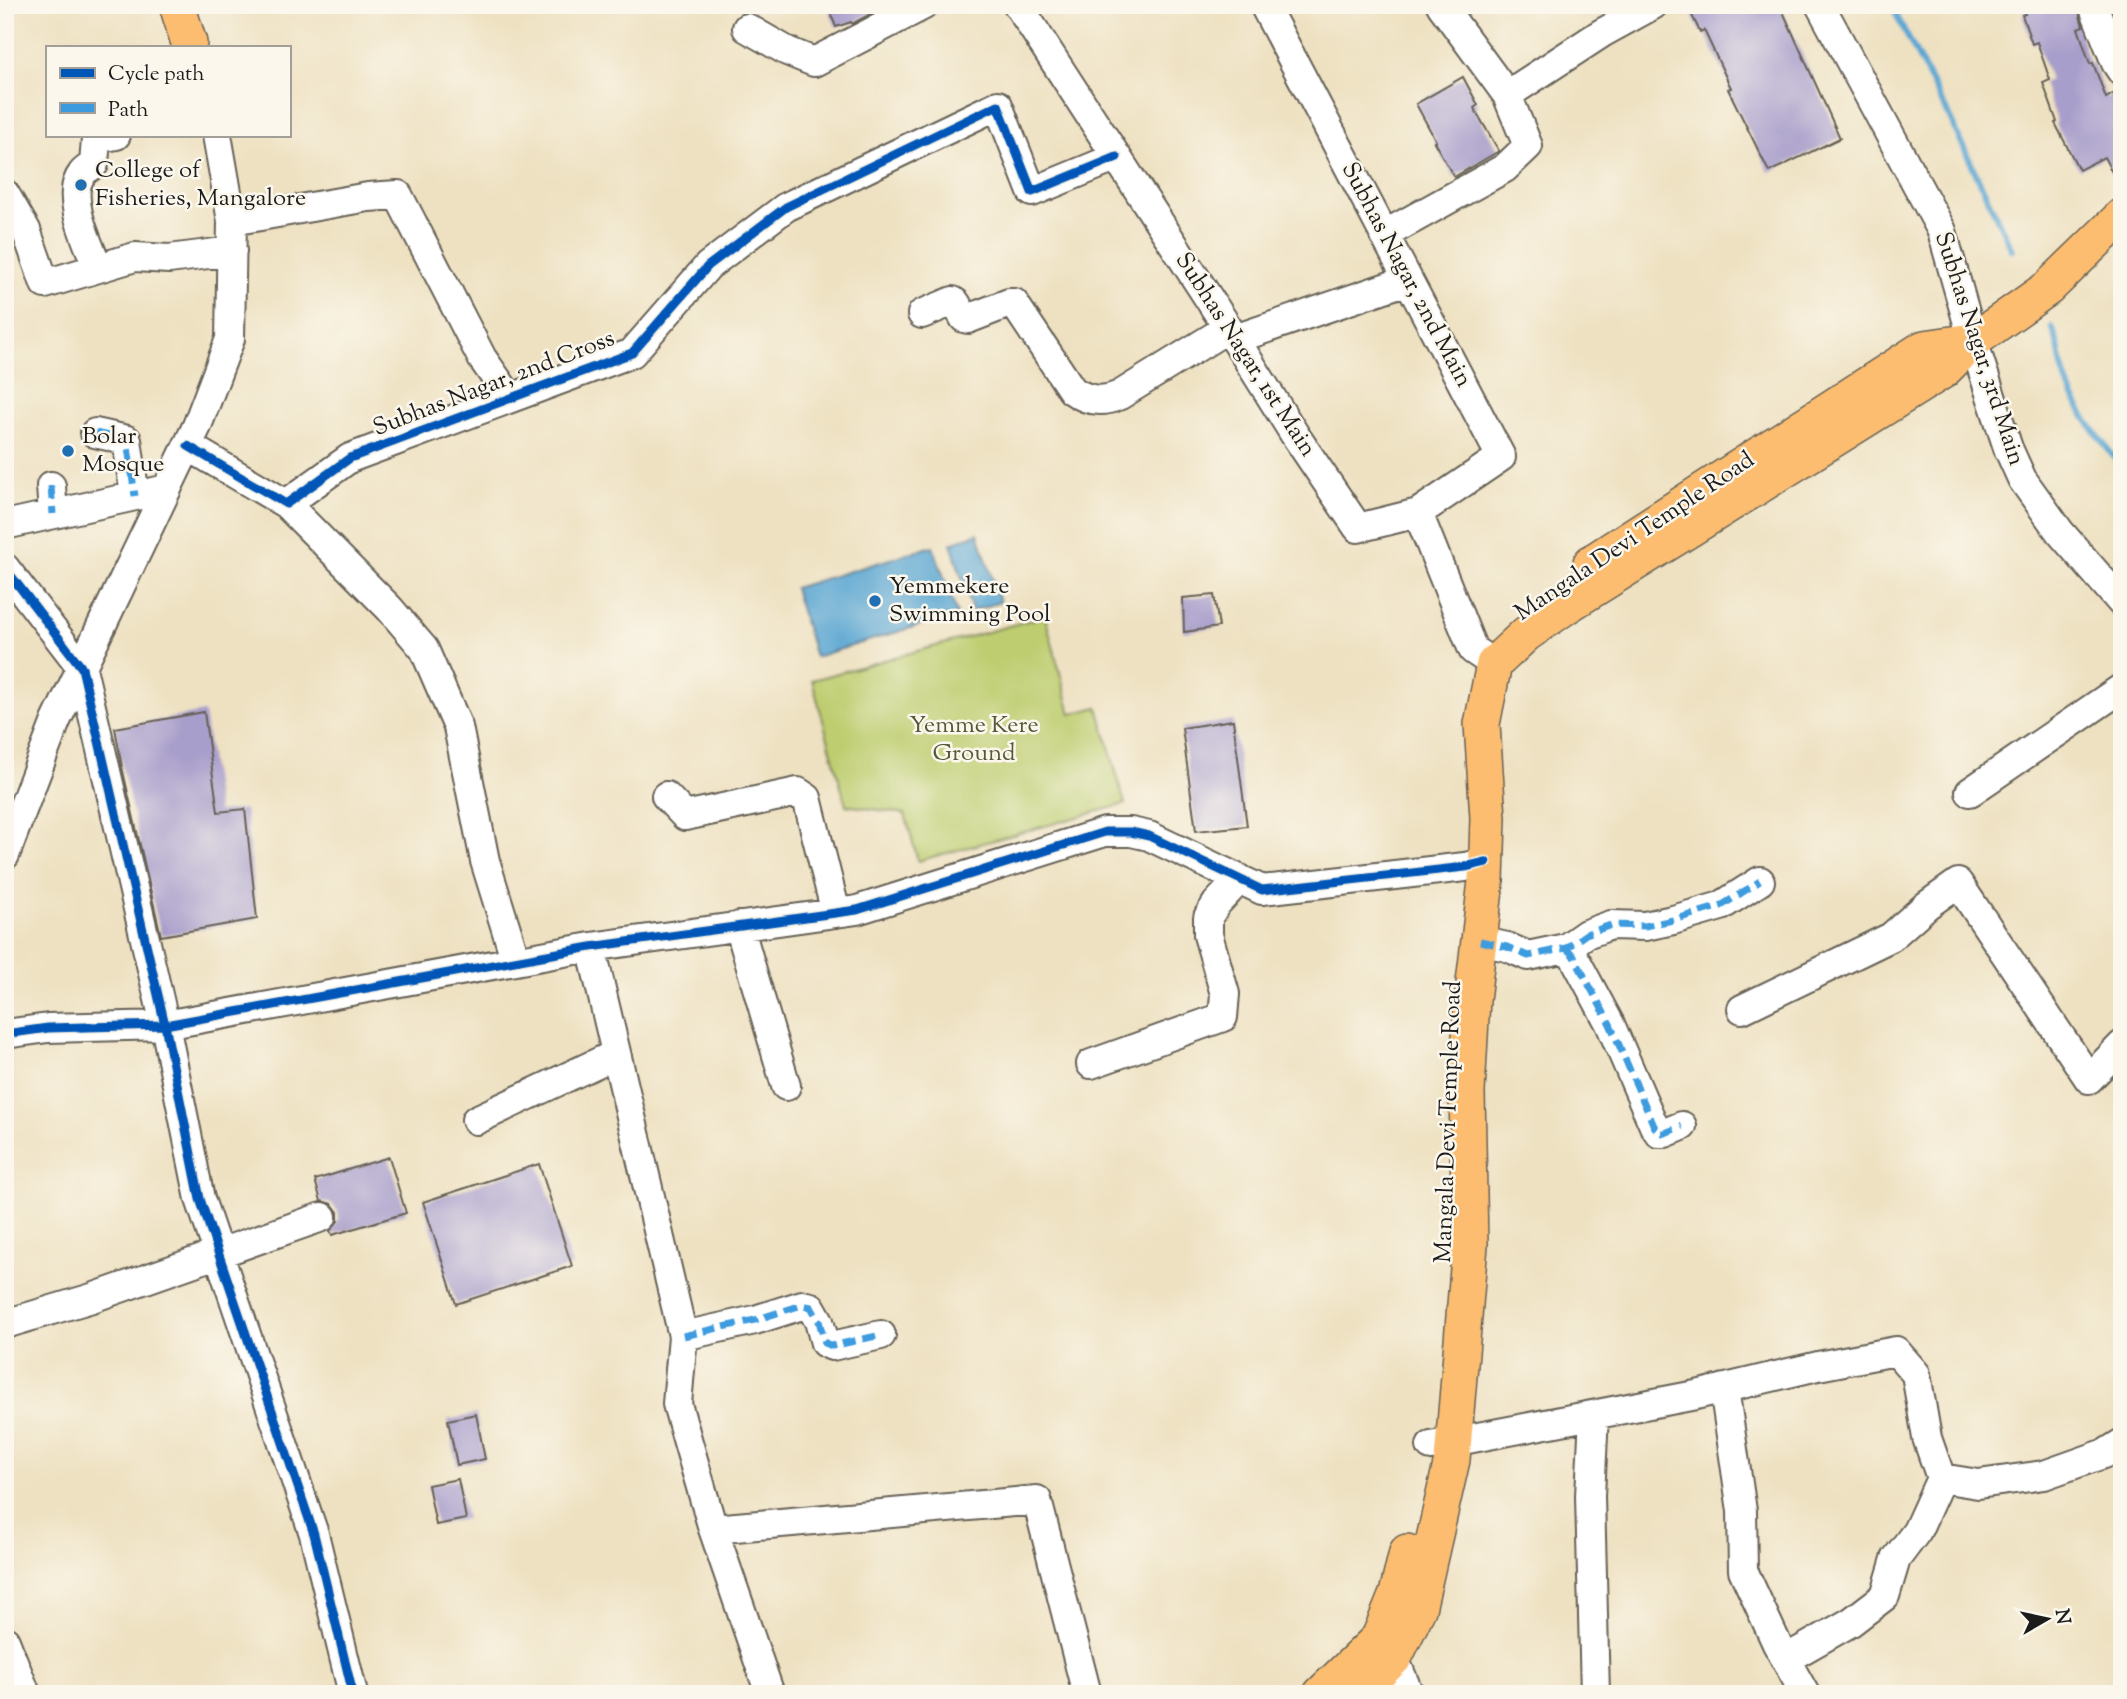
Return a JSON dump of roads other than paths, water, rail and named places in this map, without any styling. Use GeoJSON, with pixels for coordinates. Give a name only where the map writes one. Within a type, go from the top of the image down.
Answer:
{"type":"FeatureCollection","features":[{"type":"Feature","properties":{"kind":"main road"},"geometry":{"type":"LineString","coordinates":[[177,5],[190,45]]}},
{"type":"Feature","properties":{"kind":"main road","name":"Mangala Devi Temple Road"},"geometry":{"type":"LineString","coordinates":[[1357,1694],[1386,1648],[1419,1504],[1442,1444],[1470,1245],[1467,1092],[1472,1000],[1480,941],[1460,710],[1484,657],[1544,593],[1924,348],[1973,341],[2048,288],[2122,216]]}},
{"type":"Feature","properties":{"kind":"main road","name":"Mangala Devi Temple Road"},"geometry":{"type":"LineString","coordinates":[[1442,1444],[1448,1230],[1447,1064],[1451,985],[1475,864]]}},
{"type":"Feature","properties":{"kind":"main road","name":"Mangala Devi Temple Road"},"geometry":{"type":"LineString","coordinates":[[1321,1694],[1386,1648]]}},
{"type":"Feature","properties":{"kind":"street"},"geometry":{"type":"LineString","coordinates":[[747,28],[787,51],[814,62],[924,5]]}},
{"type":"Feature","properties":{"kind":"street","name":"Subhas Nagar, 1st Main"},"geometry":{"type":"LineString","coordinates":[[1018,5],[1232,333],[1295,435],[1358,528],[1418,513]]}},
{"type":"Feature","properties":{"kind":"street","name":"Subhas Nagar, 2nd Main"},"geometry":{"type":"LineString","coordinates":[[1264,5],[1501,457],[1418,513]]}},
{"type":"Feature","properties":{"kind":"street"},"geometry":{"type":"LineString","coordinates":[[1384,234],[1505,168],[1528,146],[1507,94],[1441,5]]}},
{"type":"Feature","properties":{"kind":"street"},"geometry":{"type":"LineString","coordinates":[[1507,94],[1602,33],[1653,5]]}},
{"type":"Feature","properties":{"kind":"street","name":"Subhas Nagar, 3rd Main"},"geometry":{"type":"LineString","coordinates":[[1820,5],[1942,231],[1973,341],[2008,448],[2022,479],[2060,532],[2122,603]]}},
{"type":"Feature","properties":{"kind":"street"},"geometry":{"type":"LineString","coordinates":[[2093,5],[2122,72]]}},
{"type":"Feature","properties":{"kind":"street","name":"Subhas Nagar, 2nd Cross"},"geometry":{"type":"LineString","coordinates":[[286,504],[350,458],[632,353],[708,266],[786,207],[998,105],[1032,192],[1117,157]]}},
{"type":"Feature","properties":{"kind":"street"},"geometry":{"type":"LineString","coordinates":[[97,268],[79,218],[75,188],[82,174],[94,164],[96,139],[111,136]]}},
{"type":"Feature","properties":{"kind":"street"},"geometry":{"type":"LineString","coordinates":[[5,855],[56,721],[188,446],[230,339],[232,221],[217,136]]}},
{"type":"Feature","properties":{"kind":"street"},"geometry":{"type":"LineString","coordinates":[[5,194],[26,230],[45,284],[135,257],[169,259],[232,251]]}},
{"type":"Feature","properties":{"kind":"street"},"geometry":{"type":"LineString","coordinates":[[232,221],[368,197],[398,195],[482,358],[510,398]]}},
{"type":"Feature","properties":{"kind":"street"},"geometry":{"type":"LineString","coordinates":[[922,314],[953,301],[964,318],[968,318],[1014,303],[1072,390],[1082,397],[1105,400],[1120,395],[1232,333],[1408,280]]}},
{"type":"Feature","properties":{"kind":"street"},"geometry":{"type":"LineString","coordinates":[[95,433],[127,440],[135,496]]}},
{"type":"Feature","properties":{"kind":"street"},"geometry":{"type":"LineString","coordinates":[[188,446],[286,504],[390,609],[424,649],[458,727],[485,861],[516,961]]}},
{"type":"Feature","properties":{"kind":"street"},"geometry":{"type":"LineString","coordinates":[[51,486],[53,514]]}},
{"type":"Feature","properties":{"kind":"street"},"geometry":{"type":"LineString","coordinates":[[5,525],[167,489]]}},
{"type":"Feature","properties":{"kind":"street"},"geometry":{"type":"LineString","coordinates":[[1418,513],[1484,657]]}},
{"type":"Feature","properties":{"kind":"street"},"geometry":{"type":"LineString","coordinates":[[5,568],[82,668],[164,1025],[200,1199],[314,1534],[353,1694]]}},
{"type":"Feature","properties":{"kind":"street"},"geometry":{"type":"LineString","coordinates":[[1970,792],[2122,688]]}},
{"type":"Feature","properties":{"kind":"street"},"geometry":{"type":"LineString","coordinates":[[666,796],[685,816],[798,792],[807,798],[835,913]]}},
{"type":"Feature","properties":{"kind":"street"},"geometry":{"type":"LineString","coordinates":[[5,1034],[48,1028],[164,1025],[591,947],[857,910],[1105,832],[1131,832],[1149,836],[1262,890],[1475,864]]}},
{"type":"Feature","properties":{"kind":"street"},"geometry":{"type":"LineString","coordinates":[[1091,1064],[1223,1017],[1225,994],[1208,935],[1208,917],[1217,903],[1240,879]]}},
{"type":"Feature","properties":{"kind":"street"},"geometry":{"type":"LineString","coordinates":[[1480,941],[1507,947],[1528,956],[1566,948],[1586,934],[1611,925],[1645,926],[1721,906],[1760,881]]}},
{"type":"Feature","properties":{"kind":"street"},"geometry":{"type":"LineString","coordinates":[[1742,1009],[1891,937],[1926,906],[1958,883],[2089,1079],[2122,1045]]}},
{"type":"Feature","properties":{"kind":"street"},"geometry":{"type":"LineString","coordinates":[[739,926],[786,1086]]}},
{"type":"Feature","properties":{"kind":"street"},"geometry":{"type":"LineString","coordinates":[[591,947],[682,1336],[677,1404],[713,1529],[770,1694]]}},
{"type":"Feature","properties":{"kind":"street"},"geometry":{"type":"LineString","coordinates":[[1566,948],[1573,955],[1610,1024],[1654,1126],[1659,1133],[1682,1126]]}},
{"type":"Feature","properties":{"kind":"street"},"geometry":{"type":"LineString","coordinates":[[476,1120],[617,1054]]}},
{"type":"Feature","properties":{"kind":"street"},"geometry":{"type":"LineString","coordinates":[[5,1324],[92,1298],[322,1217]]}},
{"type":"Feature","properties":{"kind":"street"},"geometry":{"type":"LineString","coordinates":[[682,1336],[755,1320],[802,1305],[811,1307],[819,1321],[825,1343],[832,1346],[881,1335]]}},
{"type":"Feature","properties":{"kind":"street"},"geometry":{"type":"LineString","coordinates":[[1442,1444],[1896,1352],[1916,1374],[1927,1438],[1941,1478],[1917,1531],[1896,1559],[1885,1596],[1851,1622],[1786,1659]]}},
{"type":"Feature","properties":{"kind":"street"},"geometry":{"type":"LineString","coordinates":[[1724,1388],[1742,1511],[1743,1570],[1805,1694]]}},
{"type":"Feature","properties":{"kind":"street"},"geometry":{"type":"LineString","coordinates":[[1594,1415],[1590,1496],[1595,1694]]}},
{"type":"Feature","properties":{"kind":"street"},"geometry":{"type":"LineString","coordinates":[[1941,1478],[1978,1484],[2044,1475],[2106,1452],[2122,1443]]}},
{"type":"Feature","properties":{"kind":"street"},"geometry":{"type":"LineString","coordinates":[[713,1529],[1037,1500],[1087,1694]]}},
{"type":"Feature","properties":{"kind":"street"},"geometry":{"type":"LineString","coordinates":[[5,1641],[26,1694]]}},
{"type":"Feature","properties":{"kind":"street"},"geometry":{"type":"LineString","coordinates":[[1386,1648],[1409,1694]]}},
{"type":"Feature","properties":{"kind":"water","name":"Yemmekere Swimming Pool"},"geometry":{"type":"Polygon","coordinates":[[[978,533],[1000,602],[972,611],[951,543],[978,533]]]}},
{"type":"Feature","properties":{"kind":"water","name":"Yemmekere Swimming Pool"},"geometry":{"type":"Polygon","coordinates":[[[933,546],[957,614],[815,657],[794,588],[933,546]]]}},
{"type":"Feature","properties":{"kind":"waterway"},"geometry":{"type":"LineString","coordinates":[[1891,5],[1948,114],[2012,250]]}},
{"type":"Feature","properties":{"kind":"waterway"},"geometry":{"type":"LineString","coordinates":[[2052,327],[2071,392],[2091,426],[2122,468]]}},
{"type":"Feature","properties":{"kind":"place","name":"College of Fisheries, Mangalore"},"geometry":{"type":"Point","coordinates":[81,185]}},
{"type":"Feature","properties":{"kind":"place","name":"Bolar Mosque"},"geometry":{"type":"Point","coordinates":[68,451]}},
{"type":"Feature","properties":{"kind":"place","name":"Yemmekere Swimming Pool"},"geometry":{"type":"Point","coordinates":[875,601]}},
{"type":"Feature","properties":{"kind":"park label","name":"Yemme Kere Ground"},"geometry":{"type":"Point","coordinates":[974,740]}}]}
